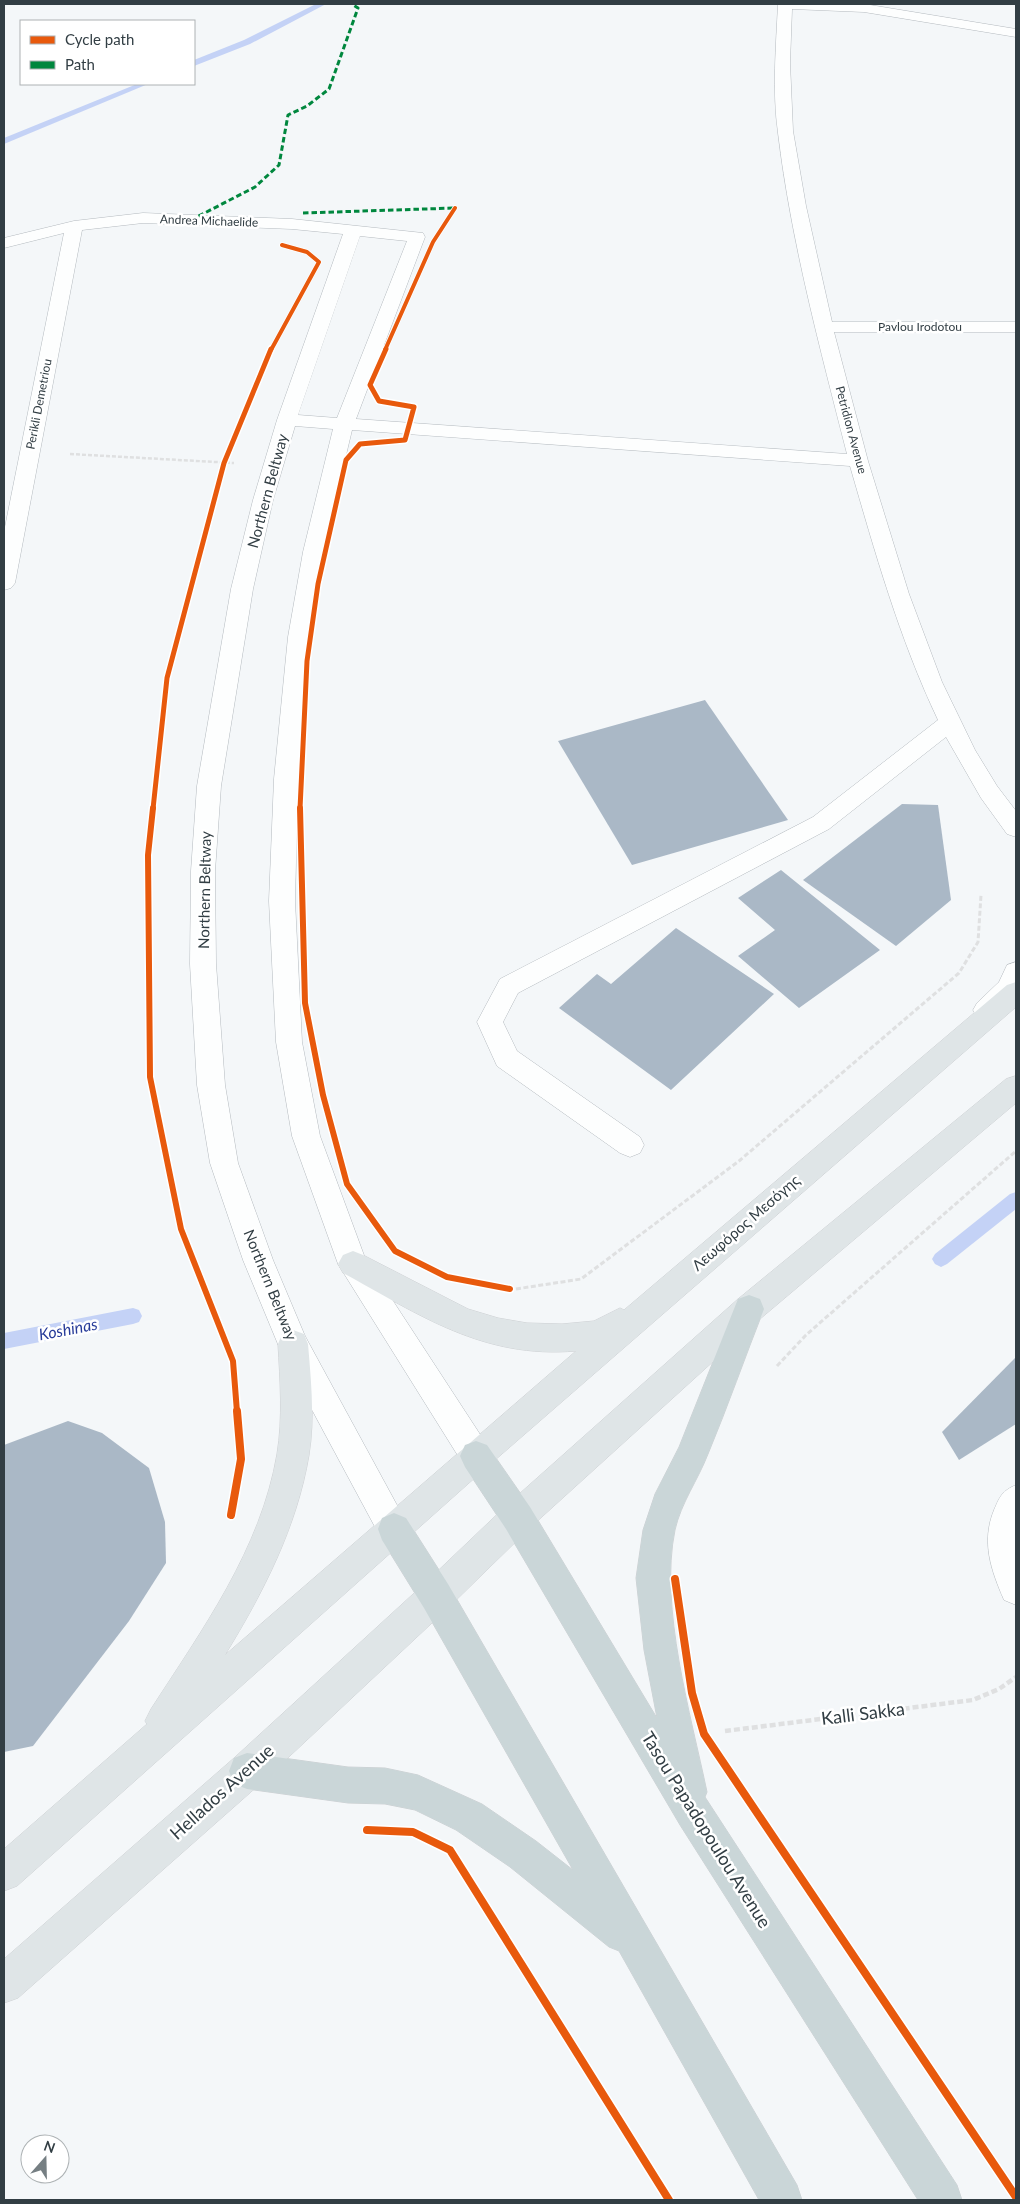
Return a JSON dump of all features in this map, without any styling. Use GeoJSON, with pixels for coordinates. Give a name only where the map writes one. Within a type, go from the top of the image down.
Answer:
{"type":"FeatureCollection","features":[{"type":"Feature","properties":{"kind":"highway"},"geometry":{"type":"LineString","coordinates":[[693,1812],[661,1650],[654,1578],[660,1530],[671,1494],[692,1455],[749,1309]]}},
{"type":"Feature","properties":{"kind":"highway","name":"Tasou Papadopoulou Avenue"},"geometry":{"type":"LineString","coordinates":[[476,1456],[518,1518],[693,1812],[942,2200]]}},
{"type":"Feature","properties":{"kind":"highway"},"geometry":{"type":"LineString","coordinates":[[394,1529],[436,1596],[782,2200]]}},
{"type":"Feature","properties":{"kind":"highway"},"geometry":{"type":"LineString","coordinates":[[247,1771],[348,1785],[386,1786],[418,1793],[469,1817],[523,1854],[635,1944]]}},
{"type":"Feature","properties":{"kind":"main road","name":"Λεωφόρος Μεσόγης"},"geometry":{"type":"LineString","coordinates":[[394,1529],[661,1296],[1016,992]]}},
{"type":"Feature","properties":{"kind":"main road"},"geometry":{"type":"LineString","coordinates":[[518,1518],[749,1309],[1016,1087]]}},
{"type":"Feature","properties":{"kind":"main road"},"geometry":{"type":"LineString","coordinates":[[353,1264],[461,1321],[498,1332],[527,1337],[562,1338],[598,1335],[661,1296]]}},
{"type":"Feature","properties":{"kind":"main road"},"geometry":{"type":"LineString","coordinates":[[144,1749],[219,1634],[278,1516],[293,1455],[296,1416],[293,1344]]}},
{"type":"Feature","properties":{"kind":"main road","name":"Hellados Avenue"},"geometry":{"type":"LineString","coordinates":[[4,1984],[247,1771],[518,1518]]}},
{"type":"Feature","properties":{"kind":"main road"},"geometry":{"type":"LineString","coordinates":[[4,1872],[394,1529]]}},
{"type":"Feature","properties":{"kind":"street"},"geometry":{"type":"LineString","coordinates":[[785,4],[864,8],[1016,33]]}},
{"type":"Feature","properties":{"kind":"street","name":"Petridion Avenue"},"geometry":{"type":"LineString","coordinates":[[785,4],[783,63],[785,130],[798,206],[824,328],[858,461],[898,594],[931,682],[964,751],[989,792],[1016,828]]}},
{"type":"Feature","properties":{"kind":"street","name":"Andrea Michaelide"},"geometry":{"type":"LineString","coordinates":[[4,242],[74,226],[143,218],[292,224],[417,237],[344,425]]}},
{"type":"Feature","properties":{"kind":"street","name":"Perikli Demetriou"},"geometry":{"type":"LineString","coordinates":[[4,583],[74,226]]}},
{"type":"Feature","properties":{"kind":"street","name":"Northern Beltway"},"geometry":{"type":"LineString","coordinates":[[353,231],[287,420],[242,589],[209,786],[203,871],[203,964],[211,1085],[224,1163],[258,1260],[293,1344],[394,1529]]}},
{"type":"Feature","properties":{"kind":"street","name":"Pavlou Irodotou"},"geometry":{"type":"LineString","coordinates":[[824,328],[1016,327]]}},
{"type":"Feature","properties":{"kind":"street"},"geometry":{"type":"LineString","coordinates":[[287,420],[858,461]]}},
{"type":"Feature","properties":{"kind":"street"},"geometry":{"type":"LineString","coordinates":[[344,425],[313,552],[299,637],[286,778],[282,901],[289,1042],[306,1136],[353,1264],[476,1456]]}},
{"type":"Feature","properties":{"kind":"street"},"geometry":{"type":"LineString","coordinates":[[630,1145],[507,1058],[490,1022],[509,986],[821,823],[950,722]]}},
{"type":"Feature","properties":{"kind":"street"},"geometry":{"type":"LineString","coordinates":[[946,1050],[1009,988],[1016,972]]}},
{"type":"Feature","properties":{"kind":"street"},"geometry":{"type":"LineString","coordinates":[[1016,1501],[1011,1508],[1004,1529],[1002,1548],[1008,1571],[1016,1588]]}},
{"type":"Feature","properties":{"kind":"path"},"geometry":{"type":"LineString","coordinates":[[30,452],[274,465]]}},
{"type":"Feature","properties":{"kind":"path"},"geometry":{"type":"LineString","coordinates":[[222,471],[228,453]]}},
{"type":"Feature","properties":{"kind":"path"},"geometry":{"type":"LineString","coordinates":[[510,1289],[581,1279],[688,1201],[739,1161],[959,973],[978,942],[981,895]]}},
{"type":"Feature","properties":{"kind":"path"},"geometry":{"type":"LineString","coordinates":[[773,1370],[806,1335],[1016,1151]]}},
{"type":"Feature","properties":{"kind":"building"},"geometry":{"type":"Polygon","coordinates":[[[705,700],[788,820],[632,865],[558,741],[705,700]]]}},
{"type":"Feature","properties":{"kind":"building"},"geometry":{"type":"Polygon","coordinates":[[[902,804],[938,805],[951,900],[896,946],[803,880],[902,804]]]}},
{"type":"Feature","properties":{"kind":"building"},"geometry":{"type":"Polygon","coordinates":[[[781,870],[880,950],[799,1008],[738,956],[775,930],[738,898],[781,870]]]}},
{"type":"Feature","properties":{"kind":"building"},"geometry":{"type":"Polygon","coordinates":[[[676,928],[774,994],[671,1090],[559,1008],[597,974],[611,984],[676,928]]]}},
{"type":"Feature","properties":{"kind":"building"},"geometry":{"type":"Polygon","coordinates":[[[1016,1357],[1016,1424],[959,1460],[942,1432],[1016,1357]]]}},
{"type":"Feature","properties":{"kind":"building"},"geometry":{"type":"Polygon","coordinates":[[[68,1421],[102,1433],[149,1468],[165,1522],[166,1563],[129,1621],[33,1746],[4,1752],[4,1445],[68,1421]]]}},
{"type":"Feature","properties":{"kind":"waterway"},"geometry":{"type":"LineString","coordinates":[[195,63],[247,42],[322,4]]}},
{"type":"Feature","properties":{"kind":"waterway"},"geometry":{"type":"LineString","coordinates":[[4,141],[142,85]]}},
{"type":"Feature","properties":{"kind":"waterway","name":"Koshinas"},"geometry":{"type":"LineString","coordinates":[[941,1259],[1016,1199]]}},
{"type":"Feature","properties":{"kind":"waterway","name":"Koshinas"},"geometry":{"type":"LineString","coordinates":[[4,1341],[133,1316]]}},
{"type":"Feature","properties":{"kind":"marked path"},"geometry":{"type":"LineString","coordinates":[[191,220],[255,187],[279,165],[288,115],[307,106],[329,89],[358,8],[352,4]]}},
{"type":"Feature","properties":{"kind":"marked path"},"geometry":{"type":"LineString","coordinates":[[303,213],[455,208]]}},
{"type":"Feature","properties":{"kind":"cycle path"},"geometry":{"type":"LineString","coordinates":[[455,208],[433,242],[370,385],[379,401],[414,407],[405,440],[360,444],[346,460],[318,584],[307,661],[300,814],[305,1003],[323,1095],[347,1184],[395,1251],[447,1277],[510,1289]]}},
{"type":"Feature","properties":{"kind":"cycle path"},"geometry":{"type":"LineString","coordinates":[[231,1515],[241,1459],[233,1361],[181,1229],[150,1077],[148,855],[167,678],[224,463],[273,344],[319,262],[307,252],[282,245]]}},
{"type":"Feature","properties":{"kind":"cycle path"},"geometry":{"type":"LineString","coordinates":[[675,1579],[692,1693],[704,1734],[1016,2197]]}},
{"type":"Feature","properties":{"kind":"cycle path"},"geometry":{"type":"LineString","coordinates":[[367,1830],[413,1832],[450,1850],[669,2200]]}}]}
